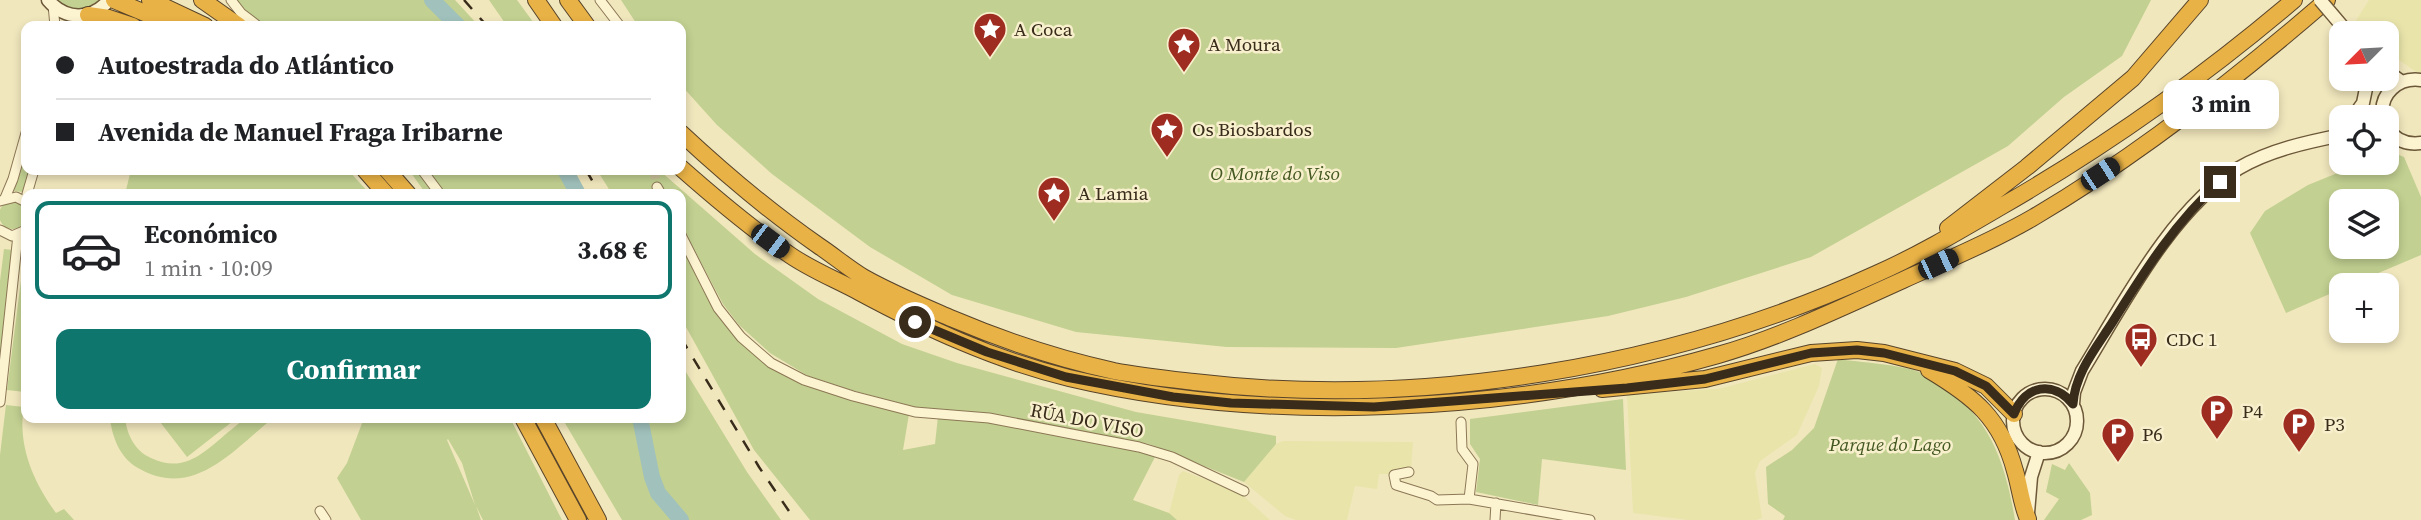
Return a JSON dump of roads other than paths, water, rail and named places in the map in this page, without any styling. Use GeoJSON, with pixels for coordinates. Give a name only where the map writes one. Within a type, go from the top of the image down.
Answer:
{"type":"FeatureCollection","features":[{"type":"Feature","properties":{"kind":"highway"},"geometry":{"type":"LineString","coordinates":[[114,0],[164,21]]}},
{"type":"Feature","properties":{"kind":"highway"},"geometry":{"type":"LineString","coordinates":[[150,0],[194,21]]}},
{"type":"Feature","properties":{"kind":"highway"},"geometry":{"type":"LineString","coordinates":[[202,0],[232,21]]}},
{"type":"Feature","properties":{"kind":"highway"},"geometry":{"type":"LineString","coordinates":[[536,0],[551,21]]}},
{"type":"Feature","properties":{"kind":"highway"},"geometry":{"type":"LineString","coordinates":[[568,0],[583,21]]}},
{"type":"Feature","properties":{"kind":"highway"},"geometry":{"type":"LineString","coordinates":[[1906,260],[2027,167],[2133,78],[2200,0]]}},
{"type":"Feature","properties":{"kind":"highway"},"geometry":{"type":"LineString","coordinates":[[686,138],[742,189],[863,277],[922,306],[995,336],[1068,360],[1118,372],[1231,387],[1373,389],[1464,383],[1573,368],[1727,331],[1804,304],[1906,260],[2064,171],[2139,122],[2233,52],[2294,0]]}},
{"type":"Feature","properties":{"kind":"highway"},"geometry":{"type":"LineString","coordinates":[[1544,393],[1720,354],[1805,323],[2033,218],[2155,136],[2327,0]]}},
{"type":"Feature","properties":{"kind":"highway"},"geometry":{"type":"LineString","coordinates":[[81,19],[109,18],[118,21]]}},
{"type":"Feature","properties":{"kind":"highway"},"geometry":{"type":"LineString","coordinates":[[686,172],[727,209],[791,257],[915,322],[987,352],[1066,377],[1173,397],[1268,404],[1374,407],[1627,388],[1705,379],[1811,353],[1857,350],[1912,359],[1955,371],[1986,386],[2014,414]]}},
{"type":"Feature","properties":{"kind":"highway"},"geometry":{"type":"LineString","coordinates":[[369,175],[382,189]]}},
{"type":"Feature","properties":{"kind":"highway"},"geometry":{"type":"LineString","coordinates":[[391,175],[404,189]]}},
{"type":"Feature","properties":{"kind":"highway"},"geometry":{"type":"LineString","coordinates":[[1912,359],[1964,391],[1981,406],[1993,422],[2005,442],[2015,471],[2021,503],[2028,519]]}},
{"type":"Feature","properties":{"kind":"highway"},"geometry":{"type":"LineString","coordinates":[[526,423],[578,520]]}},
{"type":"Feature","properties":{"kind":"highway"},"geometry":{"type":"LineString","coordinates":[[546,423],[598,520]]}},
{"type":"Feature","properties":{"kind":"street"},"geometry":{"type":"LineString","coordinates":[[51,3],[61,11],[81,19],[99,10],[109,0]]}},
{"type":"Feature","properties":{"kind":"street"},"geometry":{"type":"LineString","coordinates":[[231,0],[251,21]]}},
{"type":"Feature","properties":{"kind":"street"},"geometry":{"type":"LineString","coordinates":[[600,0],[616,21]]}},
{"type":"Feature","properties":{"kind":"street"},"geometry":{"type":"LineString","coordinates":[[2320,0],[2338,21]]}},
{"type":"Feature","properties":{"kind":"street"},"geometry":{"type":"LineString","coordinates":[[51,3],[54,21]]}},
{"type":"Feature","properties":{"kind":"street"},"geometry":{"type":"LineString","coordinates":[[2399,83],[2421,80]]}},
{"type":"Feature","properties":{"kind":"street"},"geometry":{"type":"LineString","coordinates":[[2082,371],[2062,385],[2031,392],[2023,398],[2014,414],[2016,434],[2029,448],[2049,452],[2068,443],[2077,424],[2073,404],[2074,392],[2082,371],[2157,252],[2203,197],[2254,160],[2329,138]]}},
{"type":"Feature","properties":{"kind":"street"},"geometry":{"type":"LineString","coordinates":[[2399,138],[2405,143],[2421,143]]}},
{"type":"Feature","properties":{"kind":"street"},"geometry":{"type":"LineString","coordinates":[[3,200],[21,148]]}},
{"type":"Feature","properties":{"kind":"street"},"geometry":{"type":"LineString","coordinates":[[3,200],[21,198]]}},
{"type":"Feature","properties":{"kind":"street"},"geometry":{"type":"LineString","coordinates":[[0,230],[6,234],[21,232]]}},
{"type":"Feature","properties":{"kind":"street"},"geometry":{"type":"LineString","coordinates":[[0,402],[21,240]]}},
{"type":"Feature","properties":{"kind":"street","name":"RÚA DO VISO"},"geometry":{"type":"LineString","coordinates":[[686,245],[718,308],[741,337],[771,363],[804,380],[915,412],[989,418],[1139,447],[1172,457],[1244,491]]}},
{"type":"Feature","properties":{"kind":"street"},"geometry":{"type":"LineString","coordinates":[[2049,389],[2059,392],[2073,404]]}},
{"type":"Feature","properties":{"kind":"street"},"geometry":{"type":"LineString","coordinates":[[1461,422],[1462,449],[1474,464],[1469,499]]}},
{"type":"Feature","properties":{"kind":"street"},"geometry":{"type":"LineString","coordinates":[[2028,519],[2031,477],[2039,452]]}},
{"type":"Feature","properties":{"kind":"street"},"geometry":{"type":"LineString","coordinates":[[1409,472],[1394,475],[1396,485],[1437,500],[1469,499],[1590,520]]}},
{"type":"Feature","properties":{"kind":"street"},"geometry":{"type":"LineString","coordinates":[[1495,520],[1496,503]]}},
{"type":"Feature","properties":{"kind":"street"},"geometry":{"type":"LineString","coordinates":[[320,511],[326,520]]}},
{"type":"Feature","properties":{"kind":"waterway"},"geometry":{"type":"LineString","coordinates":[[432,0],[453,21]]}},
{"type":"Feature","properties":{"kind":"waterway"},"geometry":{"type":"LineString","coordinates":[[568,175],[575,189]]}},
{"type":"Feature","properties":{"kind":"waterway"},"geometry":{"type":"LineString","coordinates":[[641,423],[658,493],[681,520]]}},
{"type":"Feature","properties":{"kind":"tunnel"},"geometry":{"type":"LineString","coordinates":[[655,175],[657,187]]}},
{"type":"Feature","properties":{"kind":"railway"},"geometry":{"type":"LineString","coordinates":[[464,0],[483,21]]}},
{"type":"Feature","properties":{"kind":"railway"},"geometry":{"type":"LineString","coordinates":[[589,175],[597,189]]}},
{"type":"Feature","properties":{"kind":"railway"},"geometry":{"type":"LineString","coordinates":[[686,346],[759,467],[795,520]]}},
{"type":"Feature","properties":{"kind":"place","name":"A Coca"},"geometry":{"type":"Point","coordinates":[990,59]}},
{"type":"Feature","properties":{"kind":"place","name":"A Moura"},"geometry":{"type":"Point","coordinates":[1184,74]}},
{"type":"Feature","properties":{"kind":"place","name":"Os Biosbardos"},"geometry":{"type":"Point","coordinates":[1167,159]}},
{"type":"Feature","properties":{"kind":"place","name":"A Lamia"},"geometry":{"type":"Point","coordinates":[1054,223]}},
{"type":"Feature","properties":{"kind":"place","name":"CDC 1"},"geometry":{"type":"Point","coordinates":[2141,369]}},
{"type":"Feature","properties":{"kind":"place","name":"P4"},"geometry":{"type":"Point","coordinates":[2217,441]}},
{"type":"Feature","properties":{"kind":"place","name":"P3"},"geometry":{"type":"Point","coordinates":[2299,454]}},
{"type":"Feature","properties":{"kind":"place","name":"P6"},"geometry":{"type":"Point","coordinates":[2118,464]}},
{"type":"Feature","properties":{"kind":"park label","name":"O Monte do Viso"},"geometry":{"type":"Point","coordinates":[1275,173]}},
{"type":"Feature","properties":{"kind":"park label","name":"Parque do Lago"},"geometry":{"type":"Point","coordinates":[1890,444]}}]}
